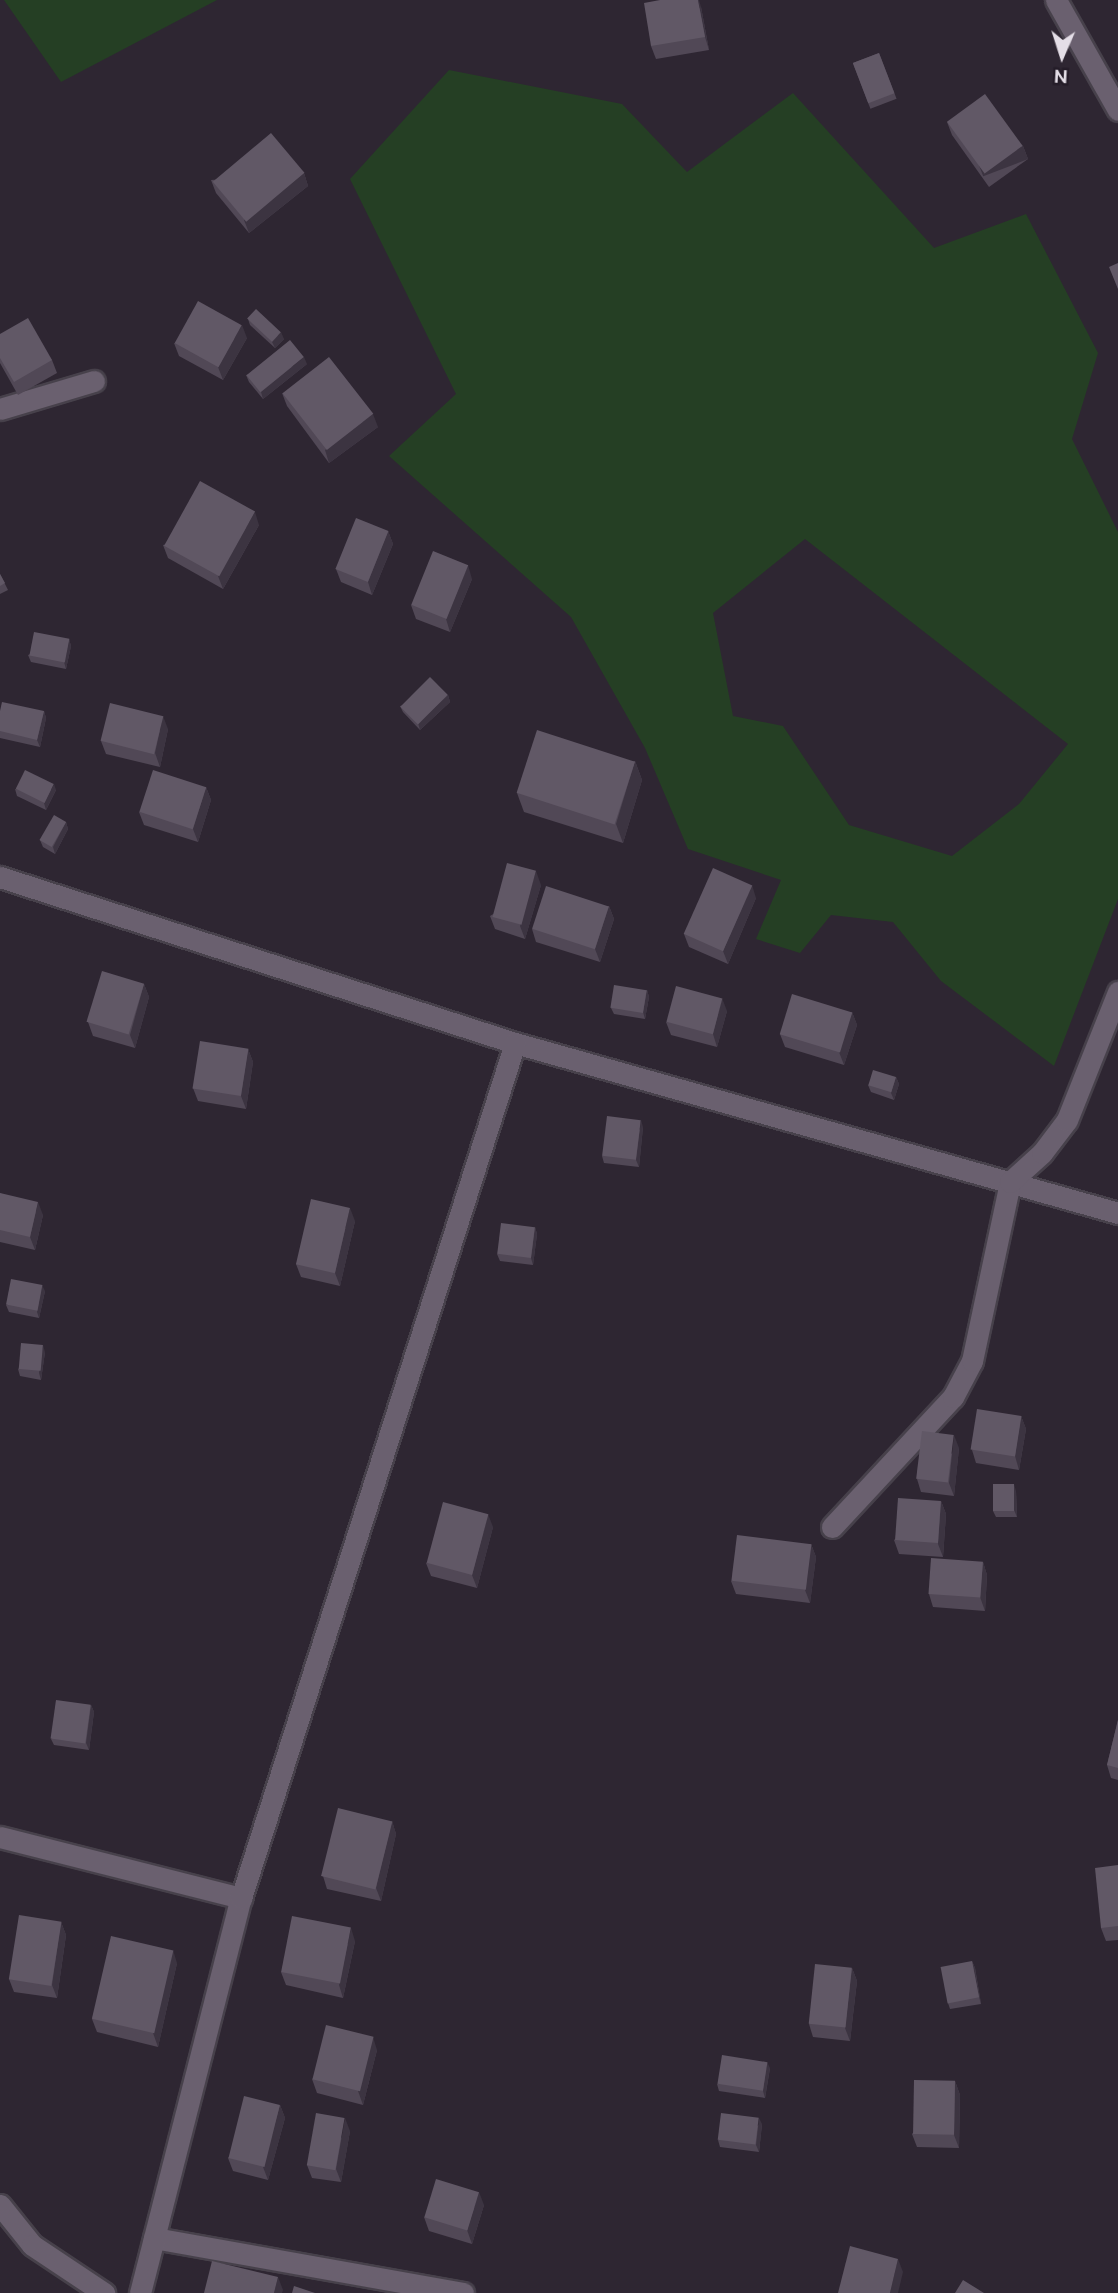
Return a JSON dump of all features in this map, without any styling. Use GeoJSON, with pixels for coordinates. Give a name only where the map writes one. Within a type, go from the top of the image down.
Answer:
{"type":"FeatureCollection","features":[{"type":"Feature","properties":{"kind":"street"},"geometry":{"type":"LineString","coordinates":[[1056,0],[1118,110]]}},
{"type":"Feature","properties":{"kind":"street"},"geometry":{"type":"LineString","coordinates":[[0,409],[94,381]]}},
{"type":"Feature","properties":{"kind":"street"},"geometry":{"type":"LineString","coordinates":[[0,877],[516,1043],[1118,1213]]}},
{"type":"Feature","properties":{"kind":"street"},"geometry":{"type":"LineString","coordinates":[[832,1527],[953,1397],[972,1361],[1010,1182],[1042,1153],[1067,1120],[1118,992]]}},
{"type":"Feature","properties":{"kind":"street"},"geometry":{"type":"LineString","coordinates":[[140,2293],[241,1898],[516,1043]]}},
{"type":"Feature","properties":{"kind":"street"},"geometry":{"type":"LineString","coordinates":[[0,1837],[241,1898]]}},
{"type":"Feature","properties":{"kind":"street"},"geometry":{"type":"LineString","coordinates":[[0,2205],[32,2245],[104,2293]]}},
{"type":"Feature","properties":{"kind":"street"},"geometry":{"type":"LineString","coordinates":[[154,2238],[463,2293]]}},
{"type":"Feature","properties":{"kind":"green space"},"geometry":{"type":"Polygon","coordinates":[[[4,0],[217,0],[61,82],[4,0]]]}},
{"type":"Feature","properties":{"kind":"green space"},"geometry":{"type":"Polygon","coordinates":[[[449,70],[622,104],[687,172],[793,93],[934,248],[1026,214],[1098,353],[1072,439],[1118,532],[1118,899],[1054,1066],[941,981],[893,922],[831,915],[800,953],[756,939],[781,880],[688,849],[645,748],[571,617],[389,456],[456,394],[350,179],[449,70]],[[805,539],[713,613],[733,716],[783,726],[849,825],[952,856],[1019,804],[1068,744],[805,539]]]}},
{"type":"Feature","properties":{"kind":"building"},"geometry":{"type":"Polygon","coordinates":[[[660,0],[698,0],[705,37],[651,46],[644,3],[660,0]]]}},
{"type":"Feature","properties":{"kind":"building"},"geometry":{"type":"Polygon","coordinates":[[[879,53],[894,93],[868,103],[853,63],[879,53]]]}},
{"type":"Feature","properties":{"kind":"building"},"geometry":{"type":"Polygon","coordinates":[[[985,94],[1023,146],[985,173],[947,122],[985,94]]]}},
{"type":"Feature","properties":{"kind":"building"},"geometry":{"type":"Polygon","coordinates":[[[271,133],[304,173],[246,222],[213,182],[271,133]]]}},
{"type":"Feature","properties":{"kind":"building"},"geometry":{"type":"Polygon","coordinates":[[[1118,263],[1118,289],[1109,267],[1118,263]]]}},
{"type":"Feature","properties":{"kind":"building"},"geometry":{"type":"Polygon","coordinates":[[[198,301],[242,325],[218,367],[175,343],[198,301]]]}},
{"type":"Feature","properties":{"kind":"building"},"geometry":{"type":"Polygon","coordinates":[[[256,309],[281,332],[272,342],[247,319],[256,309]]]}},
{"type":"Feature","properties":{"kind":"building"},"geometry":{"type":"Polygon","coordinates":[[[28,318],[52,360],[14,382],[0,358],[0,334],[28,318]]]}},
{"type":"Feature","properties":{"kind":"building"},"geometry":{"type":"Polygon","coordinates":[[[290,340],[304,357],[260,392],[246,375],[290,340]]]}},
{"type":"Feature","properties":{"kind":"building"},"geometry":{"type":"Polygon","coordinates":[[[329,357],[373,414],[327,450],[283,393],[329,357]]]}},
{"type":"Feature","properties":{"kind":"building"},"geometry":{"type":"Polygon","coordinates":[[[200,481],[255,512],[219,576],[164,546],[200,481]]]}},
{"type":"Feature","properties":{"kind":"building"},"geometry":{"type":"Polygon","coordinates":[[[356,518],[388,531],[368,582],[335,569],[356,518]]]}},
{"type":"Feature","properties":{"kind":"building"},"geometry":{"type":"Polygon","coordinates":[[[433,551],[468,565],[447,619],[411,605],[433,551]]]}},
{"type":"Feature","properties":{"kind":"building"},"geometry":{"type":"Polygon","coordinates":[[[34,632],[69,639],[65,662],[29,656],[34,632]]]}},
{"type":"Feature","properties":{"kind":"building"},"geometry":{"type":"Polygon","coordinates":[[[430,677],[448,695],[418,724],[400,707],[430,677]]]}},
{"type":"Feature","properties":{"kind":"building"},"geometry":{"type":"Polygon","coordinates":[[[2,702],[44,711],[37,740],[0,731],[2,702]]]}},
{"type":"Feature","properties":{"kind":"building"},"geometry":{"type":"Polygon","coordinates":[[[110,703],[163,716],[154,754],[101,741],[110,703]]]}},
{"type":"Feature","properties":{"kind":"building"},"geometry":{"type":"Polygon","coordinates":[[[537,730],[635,762],[615,825],[517,793],[537,730]]]}},
{"type":"Feature","properties":{"kind":"building"},"geometry":{"type":"Polygon","coordinates":[[[25,770],[54,784],[45,803],[16,789],[25,770]]]}},
{"type":"Feature","properties":{"kind":"building"},"geometry":{"type":"Polygon","coordinates":[[[153,770],[206,787],[193,829],[139,812],[153,770]]]}},
{"type":"Feature","properties":{"kind":"building"},"geometry":{"type":"Polygon","coordinates":[[[54,815],[66,822],[52,847],[40,840],[54,815]]]}},
{"type":"Feature","properties":{"kind":"building"},"geometry":{"type":"Polygon","coordinates":[[[507,863],[536,871],[521,925],[493,917],[507,863]]]}},
{"type":"Feature","properties":{"kind":"building"},"geometry":{"type":"Polygon","coordinates":[[[713,868],[752,885],[723,951],[684,934],[713,868]]]}},
{"type":"Feature","properties":{"kind":"building"},"geometry":{"type":"Polygon","coordinates":[[[546,886],[609,906],[595,949],[532,929],[546,886]]]}},
{"type":"Feature","properties":{"kind":"building"},"geometry":{"type":"Polygon","coordinates":[[[102,971],[144,984],[129,1035],[87,1022],[102,971]]]}},
{"type":"Feature","properties":{"kind":"building"},"geometry":{"type":"Polygon","coordinates":[[[614,985],[647,990],[643,1013],[610,1008],[614,985]]]}},
{"type":"Feature","properties":{"kind":"building"},"geometry":{"type":"Polygon","coordinates":[[[676,986],[722,998],[713,1034],[666,1022],[676,986]]]}},
{"type":"Feature","properties":{"kind":"building"},"geometry":{"type":"Polygon","coordinates":[[[792,994],[852,1012],[840,1053],[780,1034],[792,994]]]}},
{"type":"Feature","properties":{"kind":"building"},"geometry":{"type":"Polygon","coordinates":[[[200,1041],[248,1049],[241,1096],[192,1088],[200,1041]]]}},
{"type":"Feature","properties":{"kind":"building"},"geometry":{"type":"Polygon","coordinates":[[[873,1070],[896,1077],[891,1092],[868,1085],[873,1070]]]}},
{"type":"Feature","properties":{"kind":"building"},"geometry":{"type":"Polygon","coordinates":[[[607,1116],[641,1120],[636,1160],[602,1156],[607,1116]]]}},
{"type":"Feature","properties":{"kind":"building"},"geometry":{"type":"Polygon","coordinates":[[[0,1193],[38,1202],[30,1237],[0,1230],[0,1193]]]}},
{"type":"Feature","properties":{"kind":"building"},"geometry":{"type":"Polygon","coordinates":[[[311,1199],[350,1208],[335,1273],[296,1264],[311,1199]]]}},
{"type":"Feature","properties":{"kind":"building"},"geometry":{"type":"Polygon","coordinates":[[[501,1223],[535,1227],[531,1258],[497,1254],[501,1223]]]}},
{"type":"Feature","properties":{"kind":"building"},"geometry":{"type":"Polygon","coordinates":[[[11,1279],[42,1285],[37,1311],[6,1305],[11,1279]]]}},
{"type":"Feature","properties":{"kind":"building"},"geometry":{"type":"Polygon","coordinates":[[[21,1343],[43,1345],[41,1371],[19,1369],[21,1343]]]}},
{"type":"Feature","properties":{"kind":"building"},"geometry":{"type":"Polygon","coordinates":[[[977,1409],[1021,1416],[1015,1457],[971,1449],[977,1409]]]}},
{"type":"Feature","properties":{"kind":"building"},"geometry":{"type":"Polygon","coordinates":[[[922,1431],[954,1435],[948,1483],[916,1479],[922,1431]]]}},
{"type":"Feature","properties":{"kind":"building"},"geometry":{"type":"Polygon","coordinates":[[[993,1484],[1014,1484],[1014,1511],[993,1511],[993,1484]]]}},
{"type":"Feature","properties":{"kind":"building"},"geometry":{"type":"Polygon","coordinates":[[[898,1498],[941,1501],[938,1543],[895,1540],[898,1498]]]}},
{"type":"Feature","properties":{"kind":"building"},"geometry":{"type":"Polygon","coordinates":[[[443,1502],[488,1514],[472,1575],[427,1563],[443,1502]]]}},
{"type":"Feature","properties":{"kind":"building"},"geometry":{"type":"Polygon","coordinates":[[[737,1535],[811,1544],[806,1590],[731,1581],[737,1535]]]}},
{"type":"Feature","properties":{"kind":"building"},"geometry":{"type":"Polygon","coordinates":[[[931,1558],[983,1562],[980,1598],[928,1594],[931,1558]]]}},
{"type":"Feature","properties":{"kind":"building"},"geometry":{"type":"Polygon","coordinates":[[[56,1700],[91,1705],[85,1743],[51,1739],[56,1700]]]}},
{"type":"Feature","properties":{"kind":"building"},"geometry":{"type":"Polygon","coordinates":[[[1118,1720],[1118,1768],[1107,1765],[1118,1720]]]}},
{"type":"Feature","properties":{"kind":"building"},"geometry":{"type":"Polygon","coordinates":[[[338,1808],[392,1822],[375,1889],[321,1876],[338,1808]]]}},
{"type":"Feature","properties":{"kind":"building"},"geometry":{"type":"Polygon","coordinates":[[[1118,1865],[1118,1926],[1101,1928],[1095,1868],[1118,1865]]]}},
{"type":"Feature","properties":{"kind":"building"},"geometry":{"type":"Polygon","coordinates":[[[19,1915],[61,1922],[51,1986],[9,1979],[19,1915]]]}},
{"type":"Feature","properties":{"kind":"building"},"geometry":{"type":"Polygon","coordinates":[[[292,1916],[351,1927],[340,1983],[281,1972],[292,1916]]]}},
{"type":"Feature","properties":{"kind":"building"},"geometry":{"type":"Polygon","coordinates":[[[111,1936],[173,1950],[154,2033],[92,2019],[111,1936]]]}},
{"type":"Feature","properties":{"kind":"building"},"geometry":{"type":"Polygon","coordinates":[[[972,1961],[979,1997],[948,2003],[941,1967],[972,1961]]]}},
{"type":"Feature","properties":{"kind":"building"},"geometry":{"type":"Polygon","coordinates":[[[815,1964],[852,1968],[846,2028],[809,2024],[815,1964]]]}},
{"type":"Feature","properties":{"kind":"building"},"geometry":{"type":"Polygon","coordinates":[[[326,2025],[374,2037],[360,2091],[312,2079],[326,2025]]]}},
{"type":"Feature","properties":{"kind":"building"},"geometry":{"type":"Polygon","coordinates":[[[722,2055],[767,2062],[763,2091],[717,2084],[722,2055]]]}},
{"type":"Feature","properties":{"kind":"building"},"geometry":{"type":"Polygon","coordinates":[[[914,2080],[955,2081],[954,2135],[913,2134],[914,2080]]]}},
{"type":"Feature","properties":{"kind":"building"},"geometry":{"type":"Polygon","coordinates":[[[244,2096],[280,2105],[264,2167],[229,2158],[244,2096]]]}},
{"type":"Feature","properties":{"kind":"building"},"geometry":{"type":"Polygon","coordinates":[[[316,2113],[345,2118],[335,2170],[307,2165],[316,2113]]]}},
{"type":"Feature","properties":{"kind":"building"},"geometry":{"type":"Polygon","coordinates":[[[721,2113],[759,2118],[755,2144],[718,2140],[721,2113]]]}},
{"type":"Feature","properties":{"kind":"building"},"geometry":{"type":"Polygon","coordinates":[[[436,2179],[479,2192],[467,2230],[424,2217],[436,2179]]]}},
{"type":"Feature","properties":{"kind":"building"},"geometry":{"type":"Polygon","coordinates":[[[850,2246],[898,2259],[890,2293],[838,2293],[850,2246]]]}},
{"type":"Feature","properties":{"kind":"building"},"geometry":{"type":"Polygon","coordinates":[[[212,2261],[278,2277],[274,2293],[204,2293],[212,2261]]]}},
{"type":"Feature","properties":{"kind":"building"},"geometry":{"type":"Polygon","coordinates":[[[963,2280],[984,2293],[955,2293],[963,2280]]]}},
{"type":"Feature","properties":{"kind":"building"},"geometry":{"type":"Polygon","coordinates":[[[294,2286],[315,2293],[292,2293],[294,2286]]]}}]}
